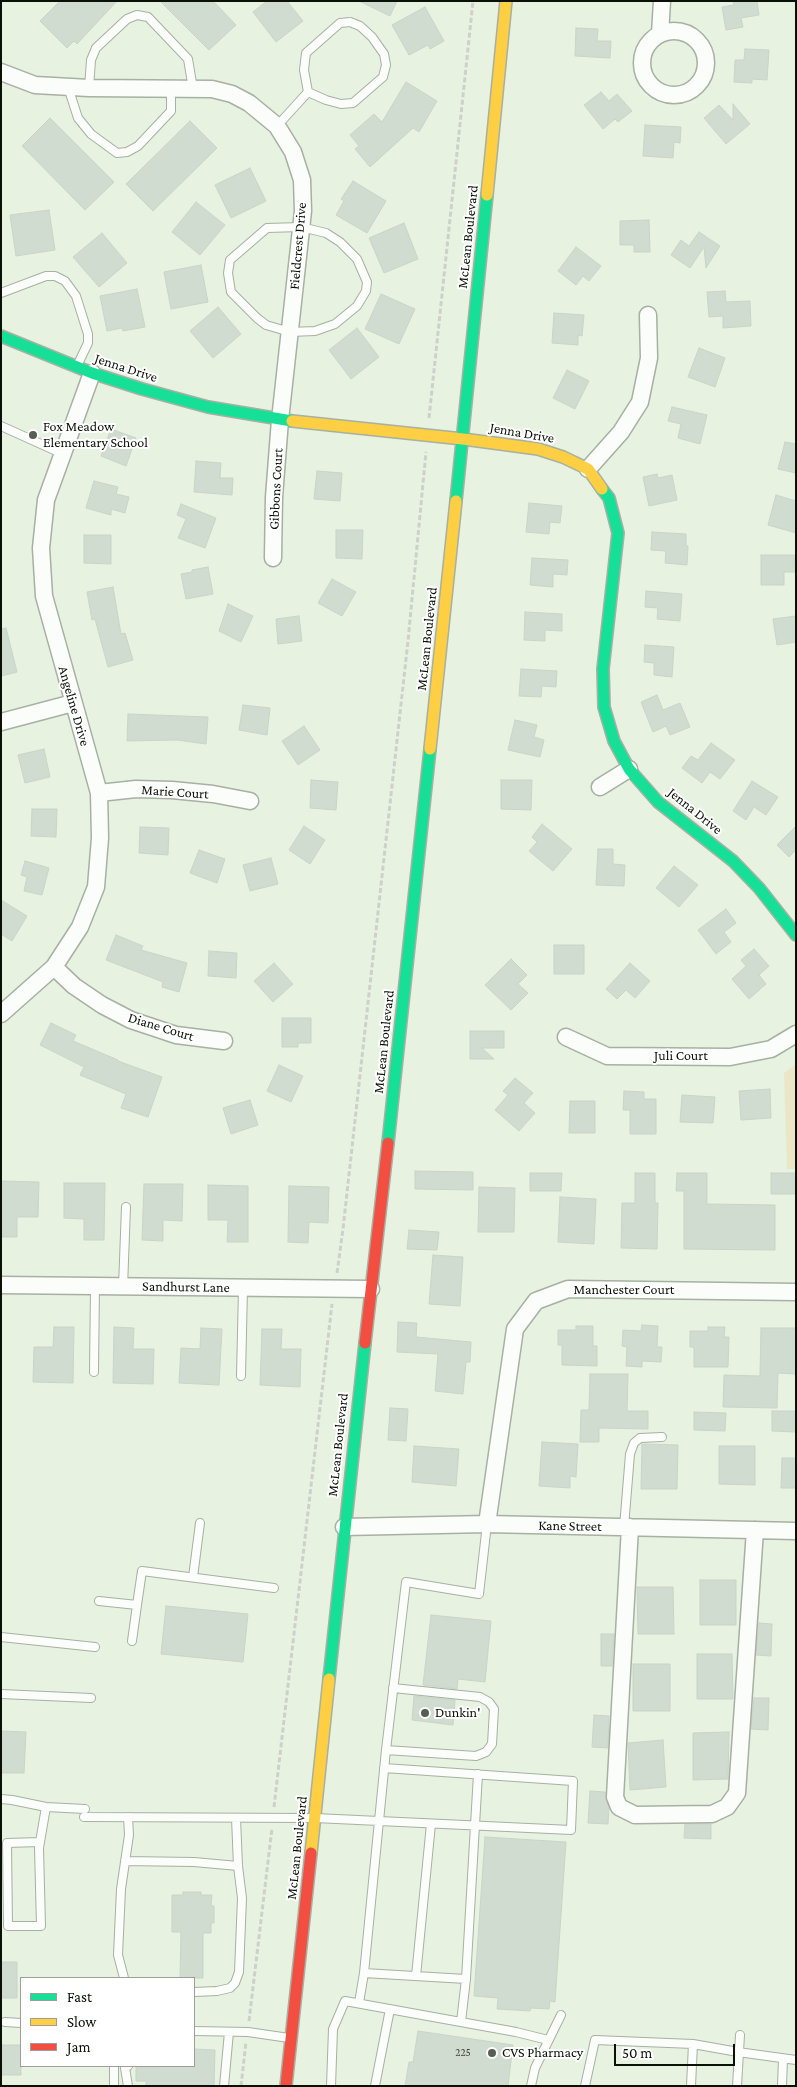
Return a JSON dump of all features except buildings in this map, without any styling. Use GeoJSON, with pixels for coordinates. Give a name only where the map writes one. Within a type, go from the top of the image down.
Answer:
{"type":"FeatureCollection","features":[{"type":"Feature","properties":{"kind":"main road","name":"McLean Boulevard"},"geometry":{"type":"LineString","coordinates":[[286,2086],[344,1527],[463,439],[506,1]]}},
{"type":"Feature","properties":{"kind":"main road","name":"Jenna Drive"},"geometry":{"type":"LineString","coordinates":[[1,336],[84,370],[142,389],[208,407],[280,420],[463,439],[538,449],[563,457],[588,469],[609,498],[618,533],[603,669],[604,707],[614,741],[629,769],[658,802],[733,861],[759,888],[796,934]]}},
{"type":"Feature","properties":{"kind":"street"},"geometry":{"type":"LineString","coordinates":[[660,34],[662,1]]}},
{"type":"Feature","properties":{"kind":"street","name":"Fieldcrest Drive"},"geometry":{"type":"LineString","coordinates":[[1,72],[35,85],[90,88],[212,89],[232,94],[249,104],[277,126],[293,152],[298,166],[303,197],[280,420]]}},
{"type":"Feature","properties":{"kind":"street"},"geometry":{"type":"LineString","coordinates":[[588,469],[621,432],[640,402],[649,358],[648,315]]}},
{"type":"Feature","properties":{"kind":"street","name":"Angeline Drive"},"geometry":{"type":"LineString","coordinates":[[1,1014],[54,966],[80,927],[96,887],[100,838],[99,793],[44,596],[41,548],[46,500],[63,454],[84,370]]}},
{"type":"Feature","properties":{"kind":"street","name":"Gibbons Court"},"geometry":{"type":"LineString","coordinates":[[273,558],[274,497],[280,420]]}},
{"type":"Feature","properties":{"kind":"street"},"geometry":{"type":"LineString","coordinates":[[1,722],[73,703]]}},
{"type":"Feature","properties":{"kind":"street"},"geometry":{"type":"LineString","coordinates":[[600,787],[629,769]]}},
{"type":"Feature","properties":{"kind":"street","name":"Marie Court"},"geometry":{"type":"LineString","coordinates":[[99,793],[136,789],[172,790],[213,794],[250,801]]}},
{"type":"Feature","properties":{"kind":"street","name":"Diane Court"},"geometry":{"type":"LineString","coordinates":[[54,966],[74,986],[102,1005],[131,1020],[176,1035],[224,1041]]}},
{"type":"Feature","properties":{"kind":"street","name":"Juli Court"},"geometry":{"type":"LineString","coordinates":[[566,1038],[607,1056],[730,1057],[771,1049],[796,1034]]}},
{"type":"Feature","properties":{"kind":"street","name":"Sandhurst Lane"},"geometry":{"type":"LineString","coordinates":[[1,1285],[371,1289]]}},
{"type":"Feature","properties":{"kind":"street","name":"Manchester Court"},"geometry":{"type":"LineString","coordinates":[[488,1524],[515,1329],[536,1301],[568,1289],[796,1292]]}},
{"type":"Feature","properties":{"kind":"street","name":"Kane Street"},"geometry":{"type":"LineString","coordinates":[[344,1527],[488,1524],[796,1531]]}},
{"type":"Feature","properties":{"kind":"street"},"geometry":{"type":"LineString","coordinates":[[627,1527],[615,1797],[619,1807],[635,1815],[712,1814],[727,1807],[737,1794],[755,1530]]}},
{"type":"Feature","properties":{"kind":"lane"},"geometry":{"type":"LineString","coordinates":[[90,88],[91,60],[96,48],[127,19],[137,15],[148,18],[188,59],[192,88]]}},
{"type":"Feature","properties":{"kind":"lane"},"geometry":{"type":"LineString","coordinates":[[350,22],[360,26],[372,37],[384,54],[386,65],[383,77],[353,103],[333,102],[308,92],[304,70],[306,53],[340,23],[350,22]]}},
{"type":"Feature","properties":{"kind":"lane"},"geometry":{"type":"LineString","coordinates":[[68,87],[78,118],[92,134],[117,153],[127,152],[138,146],[171,111],[170,88]]}},
{"type":"Feature","properties":{"kind":"lane"},"geometry":{"type":"LineString","coordinates":[[277,126],[308,92]]}},
{"type":"Feature","properties":{"kind":"lane"},"geometry":{"type":"LineString","coordinates":[[301,227],[326,233],[340,242],[357,259],[367,282],[366,292],[357,306],[335,324],[315,331],[290,332],[266,325],[257,318],[231,292],[228,273],[230,260],[267,228],[301,227]]}},
{"type":"Feature","properties":{"kind":"lane"},"geometry":{"type":"LineString","coordinates":[[1,293],[46,276],[55,276],[65,281],[76,296],[88,334],[84,370]]}},
{"type":"Feature","properties":{"kind":"lane"},"geometry":{"type":"LineString","coordinates":[[1,426],[63,454]]}},
{"type":"Feature","properties":{"kind":"lane"},"geometry":{"type":"LineString","coordinates":[[123,1286],[126,1207]]}},
{"type":"Feature","properties":{"kind":"lane"},"geometry":{"type":"LineString","coordinates":[[94,1372],[95,1286]]}},
{"type":"Feature","properties":{"kind":"lane"},"geometry":{"type":"LineString","coordinates":[[241,1376],[243,1288]]}},
{"type":"Feature","properties":{"kind":"lane"},"geometry":{"type":"LineString","coordinates":[[627,1527],[630,1454],[634,1443],[640,1438],[662,1436]]}},
{"type":"Feature","properties":{"kind":"lane"},"geometry":{"type":"LineString","coordinates":[[193,1577],[200,1523]]}},
{"type":"Feature","properties":{"kind":"lane"},"geometry":{"type":"LineString","coordinates":[[358,2003],[364,1973],[384,1768],[406,1582],[479,1594],[488,1524]]}},
{"type":"Feature","properties":{"kind":"lane"},"geometry":{"type":"LineString","coordinates":[[132,1641],[142,1571],[274,1588]]}},
{"type":"Feature","properties":{"kind":"lane"},"geometry":{"type":"LineString","coordinates":[[99,1601],[137,1605]]}},
{"type":"Feature","properties":{"kind":"lane"},"geometry":{"type":"LineString","coordinates":[[1,1637],[95,1647]]}},
{"type":"Feature","properties":{"kind":"lane"},"geometry":{"type":"LineString","coordinates":[[386,1750],[476,1756],[486,1752],[492,1744],[494,1709],[489,1702],[480,1697],[393,1688]]}},
{"type":"Feature","properties":{"kind":"lane"},"geometry":{"type":"LineString","coordinates":[[1,1694],[91,1698]]}},
{"type":"Feature","properties":{"kind":"lane"},"geometry":{"type":"LineString","coordinates":[[1,1800],[12,1800],[46,1808],[128,1817],[315,1818],[571,1830],[573,1781],[384,1768]]}},
{"type":"Feature","properties":{"kind":"lane"},"geometry":{"type":"LineString","coordinates":[[461,2022],[466,1979],[478,1774]]}},
{"type":"Feature","properties":{"kind":"lane"},"geometry":{"type":"LineString","coordinates":[[40,1842],[7,1843],[8,1926],[41,1926],[40,1842],[46,1808]]}},
{"type":"Feature","properties":{"kind":"lane"},"geometry":{"type":"LineString","coordinates":[[124,1977],[118,1955],[121,1889],[129,1835],[128,1817]]}},
{"type":"Feature","properties":{"kind":"lane"},"geometry":{"type":"LineString","coordinates":[[195,1992],[218,1992],[230,1988],[239,1972],[242,1898],[238,1866],[236,1818]]}},
{"type":"Feature","properties":{"kind":"lane"},"geometry":{"type":"LineString","coordinates":[[416,1976],[431,1824]]}},
{"type":"Feature","properties":{"kind":"lane"},"geometry":{"type":"LineString","coordinates":[[125,1861],[194,1862],[238,1866]]}},
{"type":"Feature","properties":{"kind":"lane"},"geometry":{"type":"LineString","coordinates":[[364,1973],[466,1979]]}},
{"type":"Feature","properties":{"kind":"lane"},"geometry":{"type":"LineString","coordinates":[[332,2086],[333,2029],[346,2001],[516,2032],[548,2040]]}},
{"type":"Feature","properties":{"kind":"lane"},"geometry":{"type":"LineString","coordinates":[[375,2086],[390,2009]]}},
{"type":"Feature","properties":{"kind":"lane"},"geometry":{"type":"LineString","coordinates":[[531,2086],[535,2068],[561,2015]]}},
{"type":"Feature","properties":{"kind":"lane"},"geometry":{"type":"LineString","coordinates":[[5,2022],[20,2023]]}},
{"type":"Feature","properties":{"kind":"lane"},"geometry":{"type":"LineString","coordinates":[[195,2031],[248,2032],[291,2039]]}},
{"type":"Feature","properties":{"kind":"lane"},"geometry":{"type":"LineString","coordinates":[[220,2086],[225,2082],[229,2032]]}},
{"type":"Feature","properties":{"kind":"lane"},"geometry":{"type":"LineString","coordinates":[[737,2086],[740,2035]]}},
{"type":"Feature","properties":{"kind":"lane"},"geometry":{"type":"LineString","coordinates":[[585,2086],[595,2040],[693,2044],[796,2060]]}},
{"type":"Feature","properties":{"kind":"lane"},"geometry":{"type":"LineString","coordinates":[[691,2086],[693,2044]]}},
{"type":"Feature","properties":{"kind":"lane"},"geometry":{"type":"LineString","coordinates":[[782,2086],[783,2059]]}},
{"type":"Feature","properties":{"kind":"lane"},"geometry":{"type":"LineString","coordinates":[[114,2067],[114,2086]]}},
{"type":"Feature","properties":{"kind":"lane"},"geometry":{"type":"LineString","coordinates":[[126,2067],[128,2086]]}},
{"type":"Feature","properties":{"kind":"path"},"geometry":{"type":"LineString","coordinates":[[241,2086],[324,1376],[327,1334],[344,1219],[408,641],[427,436],[473,1]]}},
{"type":"Feature","properties":{"kind":"shaded area"},"geometry":{"type":"Polygon","coordinates":[[[796,1064],[796,1169],[787,1169],[784,1073],[796,1064]]]}},
{"type":"Feature","properties":{"kind":"traffic: fast"},"geometry":{"type":"LineString","coordinates":[[456,501],[487,195]]}},
{"type":"Feature","properties":{"kind":"traffic: fast"},"geometry":{"type":"LineString","coordinates":[[1,336],[92,373],[142,389],[208,407],[292,421]]}},
{"type":"Feature","properties":{"kind":"traffic: fast"},"geometry":{"type":"LineString","coordinates":[[602,489],[609,498],[618,533],[603,669],[604,707],[614,741],[629,769],[658,802],[733,861],[759,888],[796,935]]}},
{"type":"Feature","properties":{"kind":"traffic: fast"},"geometry":{"type":"LineString","coordinates":[[388,1143],[430,749]]}},
{"type":"Feature","properties":{"kind":"traffic: fast"},"geometry":{"type":"LineString","coordinates":[[329,1679],[365,1343]]}},
{"type":"Feature","properties":{"kind":"traffic: slow"},"geometry":{"type":"LineString","coordinates":[[487,195],[506,1]]}},
{"type":"Feature","properties":{"kind":"traffic: slow"},"geometry":{"type":"LineString","coordinates":[[292,421],[538,449],[563,457],[588,469],[602,489]]}},
{"type":"Feature","properties":{"kind":"traffic: slow"},"geometry":{"type":"LineString","coordinates":[[430,749],[456,501]]}},
{"type":"Feature","properties":{"kind":"traffic: slow"},"geometry":{"type":"LineString","coordinates":[[311,1853],[329,1679]]}},
{"type":"Feature","properties":{"kind":"traffic: jam"},"geometry":{"type":"LineString","coordinates":[[365,1343],[388,1143]]}},
{"type":"Feature","properties":{"kind":"traffic: jam"},"geometry":{"type":"LineString","coordinates":[[286,2086],[311,1853]]}},
{"type":"Feature","properties":{"kind":"place","name":"Fox Meadow Elementary School"},"geometry":{"type":"Point","coordinates":[33,435]}},
{"type":"Feature","properties":{"kind":"place","name":"Dunkin'"},"geometry":{"type":"Point","coordinates":[425,1713]}},
{"type":"Feature","properties":{"kind":"place","name":"CVS Pharmacy"},"geometry":{"type":"Point","coordinates":[492,2053]}}]}
